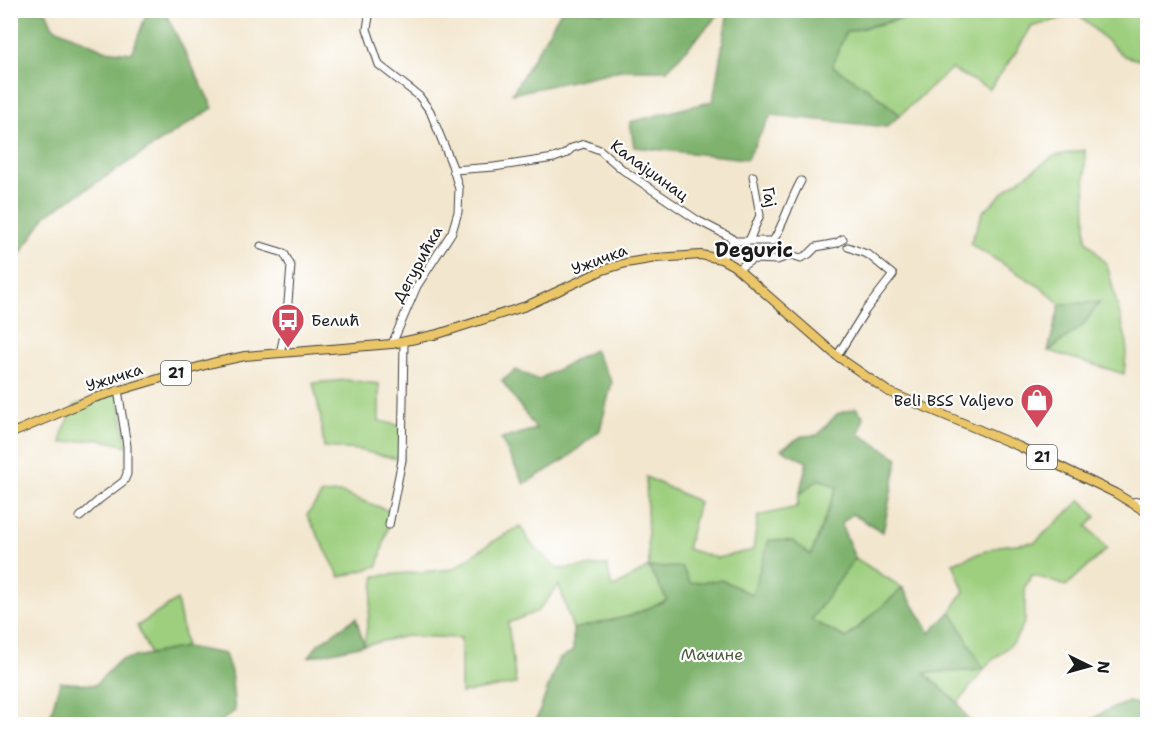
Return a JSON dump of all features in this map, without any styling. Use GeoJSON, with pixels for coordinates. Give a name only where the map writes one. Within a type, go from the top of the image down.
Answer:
{"type":"FeatureCollection","features":[{"type":"Feature","properties":{"kind":"main road","name":"Ужичка"},"geometry":{"type":"LineString","coordinates":[[10,434],[118,390],[223,360],[404,342],[438,334],[520,308],[603,270],[626,263],[701,255],[721,259],[738,269],[837,356],[895,394],[1007,441],[1132,502],[1148,513]]}},
{"type":"Feature","properties":{"kind":"street","name":"Дегурићка"},"geometry":{"type":"LineString","coordinates":[[370,10],[367,29],[379,65],[419,96],[430,111],[459,189],[458,212],[452,232],[417,286],[392,344]]}},
{"type":"Feature","properties":{"kind":"street","name":"Калајџинац"},"geometry":{"type":"LineString","coordinates":[[453,170],[494,167],[554,158],[584,144],[600,150],[623,170],[697,220],[734,241]]}},
{"type":"Feature","properties":{"kind":"street","name":"Гај"},"geometry":{"type":"LineString","coordinates":[[749,241],[760,215],[753,176]]}},
{"type":"Feature","properties":{"kind":"street"},"geometry":{"type":"LineString","coordinates":[[721,259],[734,241],[773,241],[792,196],[801,181]]}},
{"type":"Feature","properties":{"kind":"street"},"geometry":{"type":"LineString","coordinates":[[738,269],[753,259],[777,260],[791,255],[801,258],[816,247],[837,243],[843,239]]}},
{"type":"Feature","properties":{"kind":"street"},"geometry":{"type":"LineString","coordinates":[[261,246],[284,254],[291,266],[286,326],[280,353]]}},
{"type":"Feature","properties":{"kind":"street"},"geometry":{"type":"LineString","coordinates":[[837,356],[865,311],[893,274],[869,255],[848,247]]}},
{"type":"Feature","properties":{"kind":"street"},"geometry":{"type":"LineString","coordinates":[[389,525],[402,460],[404,342]]}},
{"type":"Feature","properties":{"kind":"street"},"geometry":{"type":"LineString","coordinates":[[80,517],[124,481],[127,474],[127,447],[118,390]]}},
{"type":"Feature","properties":{"kind":"street"},"geometry":{"type":"LineString","coordinates":[[1132,502],[1148,500]]}},
{"type":"Feature","properties":{"kind":"green space"},"geometry":{"type":"Polygon","coordinates":[[[11,10],[46,11],[53,27],[104,50],[132,53],[146,15],[135,11],[169,11],[167,16],[213,108],[46,215],[11,268],[11,10]]]}},
{"type":"Feature","properties":{"kind":"green space"},"geometry":{"type":"Polygon","coordinates":[[[606,10],[722,11],[667,70],[621,70],[512,94],[561,11],[603,13],[606,10]]]}},
{"type":"Feature","properties":{"kind":"green space"},"geometry":{"type":"Polygon","coordinates":[[[728,10],[930,11],[846,32],[832,66],[870,90],[900,115],[887,127],[771,115],[747,159],[634,147],[630,122],[713,101],[728,10]]]}},
{"type":"Feature","properties":{"kind":"green space"},"geometry":{"type":"Polygon","coordinates":[[[933,11],[1147,11],[1147,62],[1124,56],[1077,14],[1031,27],[990,89],[951,69],[900,115],[870,90],[832,66],[846,32],[933,11]]]}},
{"type":"Feature","properties":{"kind":"green space"},"geometry":{"type":"Polygon","coordinates":[[[1085,150],[1086,240],[1107,265],[1127,343],[1124,374],[1049,351],[1083,325],[1099,303],[1060,304],[1042,288],[970,244],[983,212],[1009,187],[1054,156],[1085,150]]]}},
{"type":"Feature","properties":{"kind":"green space"},"geometry":{"type":"Polygon","coordinates":[[[1100,302],[1083,325],[1048,351],[1060,304],[1100,302]]]}},
{"type":"Feature","properties":{"kind":"green space"},"geometry":{"type":"Polygon","coordinates":[[[594,350],[612,382],[600,430],[566,459],[524,484],[501,439],[536,429],[502,381],[516,370],[538,380],[594,350]]]}},
{"type":"Feature","properties":{"kind":"green space"},"geometry":{"type":"Polygon","coordinates":[[[347,380],[379,384],[379,421],[403,426],[402,460],[358,450],[324,447],[320,413],[313,383],[347,380]]]}},
{"type":"Feature","properties":{"kind":"green space"},"geometry":{"type":"Polygon","coordinates":[[[118,390],[127,446],[98,439],[62,443],[62,434],[75,405],[118,390]]]}},
{"type":"Feature","properties":{"kind":"green space","name":"Мачине"},"geometry":{"type":"Polygon","coordinates":[[[856,408],[864,417],[859,434],[898,458],[883,532],[852,514],[841,524],[855,558],[811,620],[846,638],[903,588],[930,633],[951,611],[984,670],[924,673],[958,703],[971,724],[533,724],[558,660],[573,651],[573,629],[630,616],[667,600],[649,567],[682,567],[690,583],[722,580],[752,595],[769,540],[793,541],[811,555],[837,487],[819,479],[799,495],[807,462],[781,449],[802,436],[818,435],[837,414],[856,408]]]}},
{"type":"Feature","properties":{"kind":"green space"},"geometry":{"type":"Polygon","coordinates":[[[646,477],[699,502],[687,549],[717,558],[753,550],[758,516],[797,507],[799,495],[819,479],[837,487],[811,555],[752,595],[722,580],[690,584],[649,568],[668,600],[630,616],[573,629],[559,585],[538,611],[508,623],[516,684],[461,693],[461,638],[407,636],[364,645],[375,576],[453,569],[520,526],[531,544],[558,569],[607,565],[612,588],[649,567],[646,477]]]}},
{"type":"Feature","properties":{"kind":"green space"},"geometry":{"type":"Polygon","coordinates":[[[342,493],[392,512],[378,566],[340,577],[307,515],[322,494],[342,493]]]}},
{"type":"Feature","properties":{"kind":"green space"},"geometry":{"type":"Polygon","coordinates":[[[1081,500],[1096,517],[1087,526],[1107,549],[1066,586],[1032,575],[1025,587],[1025,621],[1014,642],[989,663],[958,703],[924,673],[983,670],[951,611],[964,591],[953,563],[999,546],[1035,542],[1081,500]]]}},
{"type":"Feature","properties":{"kind":"green space"},"geometry":{"type":"Polygon","coordinates":[[[855,558],[903,588],[846,638],[811,620],[855,558]]]}},
{"type":"Feature","properties":{"kind":"green space"},"geometry":{"type":"Polygon","coordinates":[[[177,600],[186,647],[150,654],[137,626],[177,600]]]}},
{"type":"Feature","properties":{"kind":"green space"},"geometry":{"type":"Polygon","coordinates":[[[356,618],[364,645],[309,657],[318,644],[356,618]]]}},
{"type":"Feature","properties":{"kind":"green space"},"geometry":{"type":"Polygon","coordinates":[[[186,647],[225,654],[231,672],[235,711],[217,724],[48,724],[60,682],[95,685],[120,660],[186,647]]]}},
{"type":"Feature","properties":{"kind":"green space"},"geometry":{"type":"Polygon","coordinates":[[[1128,702],[1143,705],[1147,715],[1147,724],[1086,724],[1103,712],[1128,702]]]}},
{"type":"Feature","properties":{"kind":"place","name":"Белић"},"geometry":{"type":"Point","coordinates":[288,349]}},
{"type":"Feature","properties":{"kind":"place","name":"Beli BSS Valjevo"},"geometry":{"type":"Point","coordinates":[1037,429]}},
{"type":"Feature","properties":{"kind":"district","name":"Deguric"},"geometry":{"type":"Point","coordinates":[754,250]}}]}
